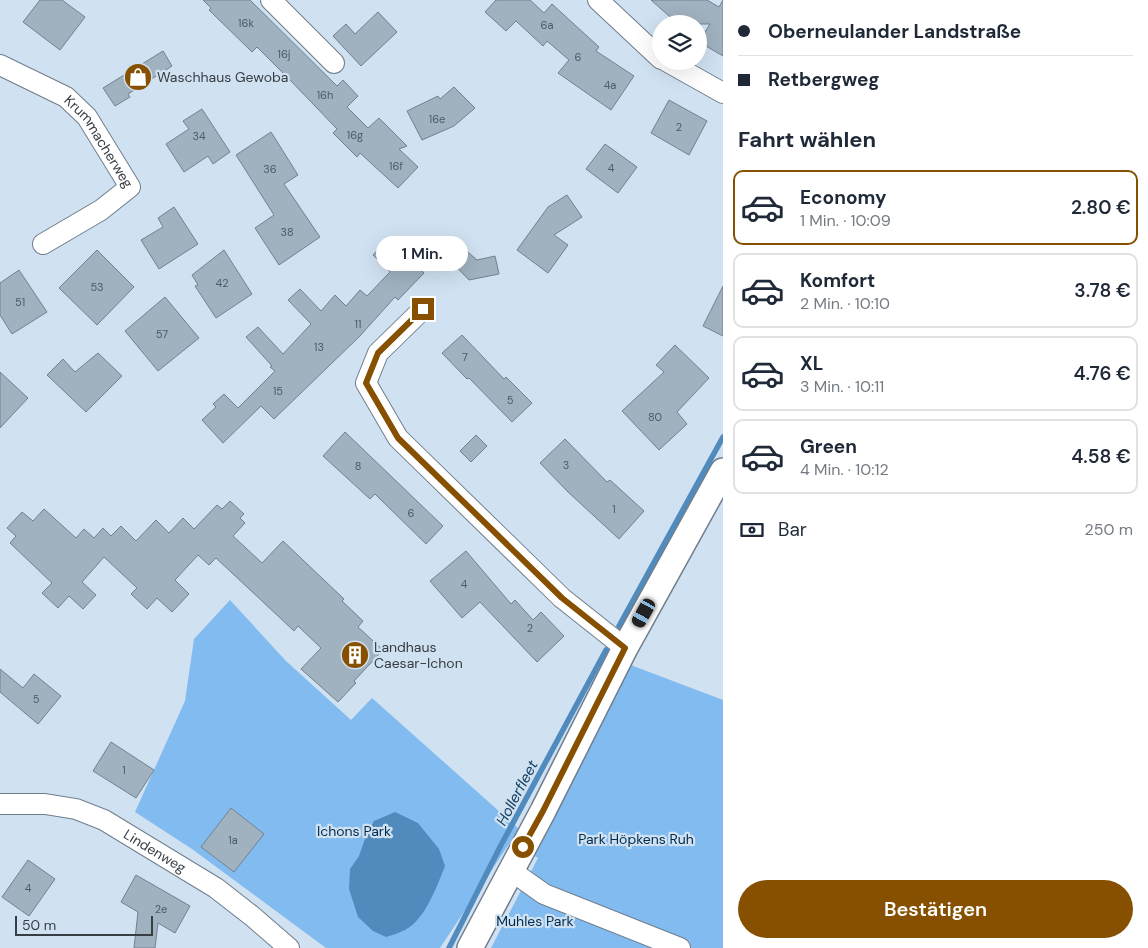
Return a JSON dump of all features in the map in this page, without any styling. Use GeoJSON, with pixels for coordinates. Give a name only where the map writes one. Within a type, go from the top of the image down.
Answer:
{"type":"FeatureCollection","features":[{"type":"Feature","properties":{"kind":"street"},"geometry":{"type":"LineString","coordinates":[[271,0],[334,64]]}},
{"type":"Feature","properties":{"kind":"street"},"geometry":{"type":"LineString","coordinates":[[598,0],[652,51]]}},
{"type":"Feature","properties":{"kind":"street","name":"Krummacherweg"},"geometry":{"type":"LineString","coordinates":[[0,65],[42,84],[66,98],[87,117],[130,187],[101,210],[43,244]]}},
{"type":"Feature","properties":{"kind":"street"},"geometry":{"type":"LineString","coordinates":[[682,70],[723,93]]}},
{"type":"Feature","properties":{"kind":"street"},"geometry":{"type":"LineString","coordinates":[[423,309],[378,353],[366,383],[398,438],[562,598],[625,648]]}},
{"type":"Feature","properties":{"kind":"street"},"geometry":{"type":"LineString","coordinates":[[470,948],[543,811],[625,648],[723,471]]}},
{"type":"Feature","properties":{"kind":"street","name":"Lindenweg"},"geometry":{"type":"LineString","coordinates":[[0,804],[45,804],[76,809],[104,820],[216,888],[289,948]]}},
{"type":"Feature","properties":{"kind":"street"},"geometry":{"type":"LineString","coordinates":[[510,870],[544,894],[680,948]]}},
{"type":"Feature","properties":{"kind":"green space","name":"Ichons Park"},"geometry":{"type":"Polygon","coordinates":[[[230,600],[286,661],[351,720],[372,698],[519,829],[440,948],[326,948],[192,849],[135,812],[185,701],[194,639],[230,600]]]}},
{"type":"Feature","properties":{"kind":"green space","name":"Park Höpkens Ruh"},"geometry":{"type":"Polygon","coordinates":[[[628,664],[723,700],[723,948],[491,948],[538,858],[531,854],[628,664]]]}},
{"type":"Feature","properties":{"kind":"shaded area"},"geometry":{"type":"Polygon","coordinates":[[[395,812],[418,823],[439,849],[445,866],[430,902],[419,919],[405,930],[386,937],[373,931],[358,917],[349,889],[350,869],[359,856],[367,833],[374,821],[395,812]]]}},
{"type":"Feature","properties":{"kind":"building"},"geometry":{"type":"Polygon","coordinates":[[[40,0],[62,0],[85,17],[60,50],[23,22],[40,0]]]}},
{"type":"Feature","properties":{"kind":"building"},"geometry":{"type":"Polygon","coordinates":[[[203,0],[250,0],[337,86],[343,80],[358,96],[347,107],[368,128],[379,118],[407,146],[399,149],[418,167],[398,188],[360,153],[357,157],[333,133],[337,129],[290,80],[257,47],[252,52],[209,10],[211,8],[203,0]]]}},
{"type":"Feature","properties":{"kind":"building"},"geometry":{"type":"Polygon","coordinates":[[[496,0],[530,0],[544,13],[552,4],[599,47],[596,51],[634,76],[611,110],[558,73],[569,60],[547,41],[543,46],[516,21],[506,31],[485,12],[496,0]]]}},
{"type":"Feature","properties":{"kind":"building"},"geometry":{"type":"Polygon","coordinates":[[[651,0],[707,0],[719,7],[723,0],[723,56],[707,47],[707,29],[710,24],[707,24],[707,15],[668,15],[651,0]]]}},
{"type":"Feature","properties":{"kind":"building"},"geometry":{"type":"Polygon","coordinates":[[[378,12],[397,32],[361,66],[333,36],[346,24],[355,34],[378,12]]]}},
{"type":"Feature","properties":{"kind":"building","name":"Waschhaus Gewoba"},"geometry":{"type":"Polygon","coordinates":[[[163,51],[172,66],[128,94],[130,97],[115,106],[103,88],[163,51]]]}},
{"type":"Feature","properties":{"kind":"building"},"geometry":{"type":"Polygon","coordinates":[[[454,87],[475,108],[454,126],[422,140],[407,111],[438,96],[440,99],[454,87]]]}},
{"type":"Feature","properties":{"kind":"building"},"geometry":{"type":"Polygon","coordinates":[[[669,100],[707,121],[689,155],[651,133],[669,100]]]}},
{"type":"Feature","properties":{"kind":"building"},"geometry":{"type":"Polygon","coordinates":[[[202,109],[230,152],[213,164],[208,156],[184,172],[166,144],[189,129],[183,121],[202,109]]]}},
{"type":"Feature","properties":{"kind":"building"},"geometry":{"type":"Polygon","coordinates":[[[271,132],[298,175],[284,184],[320,237],[279,265],[255,228],[274,215],[236,155],[271,132]]]}},
{"type":"Feature","properties":{"kind":"building"},"geometry":{"type":"Polygon","coordinates":[[[605,144],[637,167],[618,193],[586,169],[605,144]]]}},
{"type":"Feature","properties":{"kind":"building"},"geometry":{"type":"Polygon","coordinates":[[[567,195],[582,217],[554,235],[568,245],[548,273],[517,250],[548,207],[567,195]]]}},
{"type":"Feature","properties":{"kind":"building"},"geometry":{"type":"Polygon","coordinates":[[[174,207],[198,244],[159,269],[141,240],[163,227],[158,218],[174,207]]]}},
{"type":"Feature","properties":{"kind":"building"},"geometry":{"type":"Polygon","coordinates":[[[389,238],[424,273],[398,300],[395,297],[359,337],[274,419],[261,406],[223,443],[202,420],[216,407],[213,404],[224,394],[238,408],[275,371],[246,337],[258,327],[283,354],[311,324],[288,300],[300,289],[321,311],[335,295],[346,306],[360,290],[367,296],[390,272],[373,255],[389,238]]]}},
{"type":"Feature","properties":{"kind":"building"},"geometry":{"type":"Polygon","coordinates":[[[461,246],[477,260],[495,256],[499,274],[469,280],[449,259],[461,246]]]}},
{"type":"Feature","properties":{"kind":"building"},"geometry":{"type":"Polygon","coordinates":[[[97,250],[134,287],[97,325],[59,288],[97,250]]]}},
{"type":"Feature","properties":{"kind":"building"},"geometry":{"type":"Polygon","coordinates":[[[224,250],[252,294],[216,318],[195,286],[198,285],[192,275],[224,250]]]}},
{"type":"Feature","properties":{"kind":"building"},"geometry":{"type":"Polygon","coordinates":[[[19,270],[47,312],[12,334],[0,315],[0,283],[19,270]]]}},
{"type":"Feature","properties":{"kind":"building"},"geometry":{"type":"Polygon","coordinates":[[[723,286],[723,336],[703,326],[723,286]]]}},
{"type":"Feature","properties":{"kind":"building"},"geometry":{"type":"Polygon","coordinates":[[[165,297],[199,338],[158,371],[125,331],[165,297]]]}},
{"type":"Feature","properties":{"kind":"building"},"geometry":{"type":"Polygon","coordinates":[[[462,335],[504,379],[506,377],[532,403],[512,422],[442,353],[462,335]]]}},
{"type":"Feature","properties":{"kind":"building"},"geometry":{"type":"Polygon","coordinates":[[[675,345],[709,378],[677,412],[687,424],[659,450],[622,411],[664,372],[656,365],[675,345]]]}},
{"type":"Feature","properties":{"kind":"building"},"geometry":{"type":"Polygon","coordinates":[[[98,353],[122,376],[86,412],[47,375],[63,359],[75,372],[98,353]]]}},
{"type":"Feature","properties":{"kind":"building"},"geometry":{"type":"Polygon","coordinates":[[[0,372],[28,398],[0,428],[0,372]]]}},
{"type":"Feature","properties":{"kind":"building"},"geometry":{"type":"Polygon","coordinates":[[[345,432],[443,526],[426,544],[375,494],[370,499],[323,456],[345,432]]]}},
{"type":"Feature","properties":{"kind":"building"},"geometry":{"type":"Polygon","coordinates":[[[476,435],[487,446],[471,462],[460,451],[476,435]]]}},
{"type":"Feature","properties":{"kind":"building"},"geometry":{"type":"Polygon","coordinates":[[[565,439],[607,482],[610,480],[644,511],[619,539],[540,463],[565,439]]]}},
{"type":"Feature","properties":{"kind":"building"},"geometry":{"type":"Polygon","coordinates":[[[230,501],[244,514],[240,518],[245,523],[233,536],[262,563],[283,541],[344,599],[342,601],[363,621],[358,627],[383,650],[354,681],[356,683],[338,702],[301,669],[321,648],[298,626],[294,631],[216,558],[209,565],[198,555],[175,580],[189,594],[172,612],[157,598],[147,609],[131,594],[137,588],[104,557],[82,582],[96,595],[83,609],[69,596],[58,608],[42,593],[52,583],[10,543],[16,536],[7,528],[22,512],[33,521],[44,509],[76,538],[84,529],[94,538],[103,528],[111,536],[121,526],[136,541],[156,520],[169,533],[183,518],[194,529],[217,505],[222,509],[230,501]]]}},
{"type":"Feature","properties":{"kind":"building"},"geometry":{"type":"Polygon","coordinates":[[[466,551],[511,604],[515,600],[533,620],[541,612],[564,636],[537,662],[480,602],[462,618],[430,581],[466,551]]]}},
{"type":"Feature","properties":{"kind":"building"},"geometry":{"type":"Polygon","coordinates":[[[0,669],[23,688],[34,674],[61,696],[38,724],[0,692],[0,669]]]}},
{"type":"Feature","properties":{"kind":"building"},"geometry":{"type":"Polygon","coordinates":[[[111,742],[154,770],[136,798],[93,771],[111,742]]]}},
{"type":"Feature","properties":{"kind":"building"},"geometry":{"type":"Polygon","coordinates":[[[231,808],[264,834],[234,872],[201,847],[231,808]]]}},
{"type":"Feature","properties":{"kind":"building"},"geometry":{"type":"Polygon","coordinates":[[[28,860],[55,879],[29,916],[2,897],[28,860]]]}},
{"type":"Feature","properties":{"kind":"building"},"geometry":{"type":"Polygon","coordinates":[[[136,875],[190,906],[175,933],[158,923],[155,948],[134,948],[138,912],[121,902],[136,875]]]}},
{"type":"Feature","properties":{"kind":"waterway","name":"Hollerfleet"},"geometry":{"type":"LineString","coordinates":[[619,626],[723,437]]}},
{"type":"Feature","properties":{"kind":"waterway","name":"Hollerfleet"},"geometry":{"type":"LineString","coordinates":[[449,948],[500,847],[606,650]]}},
{"type":"Feature","properties":{"kind":"place","name":"Waschhaus Gewoba"},"geometry":{"type":"Point","coordinates":[138,77]}},
{"type":"Feature","properties":{"kind":"place","name":"Landhaus Caesar-Ichon"},"geometry":{"type":"Point","coordinates":[355,655]}},
{"type":"Feature","properties":{"kind":"route"},"geometry":{"type":"LineString","coordinates":[[423,309],[378,353],[366,383],[398,438],[562,598],[625,648],[523,847]]}},
{"type":"Feature","properties":{"kind":"park label","name":"Muhles Park"},"geometry":{"type":"Point","coordinates":[535,921]}}]}
